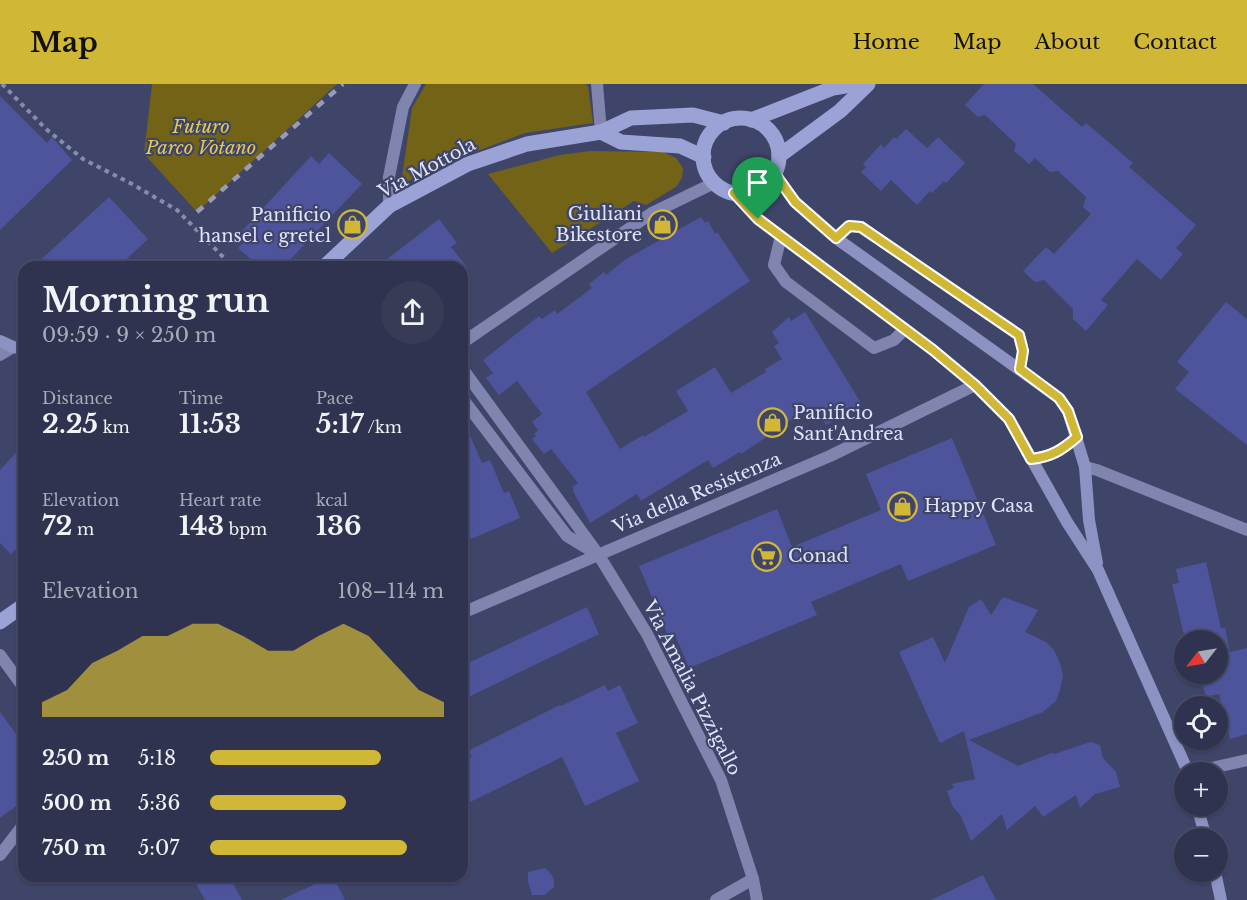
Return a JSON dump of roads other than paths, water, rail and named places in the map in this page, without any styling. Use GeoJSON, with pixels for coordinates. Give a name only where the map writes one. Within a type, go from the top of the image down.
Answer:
{"type":"FeatureCollection","features":[{"type":"Feature","properties":{"kind":"main road"},"geometry":{"type":"LineString","coordinates":[[751,120],[833,88],[857,84]]}},
{"type":"Feature","properties":{"kind":"main road"},"geometry":{"type":"LineString","coordinates":[[779,156],[840,111],[867,84]]}},
{"type":"Feature","properties":{"kind":"main road"},"geometry":{"type":"LineString","coordinates":[[601,132],[631,118],[693,116],[724,123]]}},
{"type":"Feature","properties":{"kind":"main road"},"geometry":{"type":"LineString","coordinates":[[742,118],[751,120],[762,125],[777,144],[779,156],[775,174],[768,184],[758,191],[746,194],[723,190],[714,183],[705,167],[706,143],[713,131],[724,123],[742,118]]}},
{"type":"Feature","properties":{"kind":"main road","name":"Via Mottola"},"geometry":{"type":"LineString","coordinates":[[330,261],[389,206],[468,164],[527,144],[601,132]]}},
{"type":"Feature","properties":{"kind":"main road"},"geometry":{"type":"LineString","coordinates":[[601,132],[621,142],[680,146],[704,157]]}},
{"type":"Feature","properties":{"kind":"main road"},"geometry":{"type":"LineString","coordinates":[[775,174],[795,202],[836,238],[1059,398],[1068,411],[1085,467],[1089,520],[1098,570]]}},
{"type":"Feature","properties":{"kind":"main road"},"geometry":{"type":"LineString","coordinates":[[734,193],[758,219],[905,329],[975,385],[1009,419],[1066,522],[1098,570],[1184,762]]}},
{"type":"Feature","properties":{"kind":"main road"},"geometry":{"type":"LineString","coordinates":[[0,340],[18,348]]}},
{"type":"Feature","properties":{"kind":"main road"},"geometry":{"type":"LineString","coordinates":[[1031,459],[1045,458],[1065,448],[1077,437]]}},
{"type":"Feature","properties":{"kind":"main road"},"geometry":{"type":"LineString","coordinates":[[0,622],[18,609]]}},
{"type":"Feature","properties":{"kind":"main road"},"geometry":{"type":"LineString","coordinates":[[1217,882],[1221,900]]}},
{"type":"Feature","properties":{"kind":"street"},"geometry":{"type":"LineString","coordinates":[[389,206],[389,177],[403,107],[415,84]]}},
{"type":"Feature","properties":{"kind":"street"},"geometry":{"type":"LineString","coordinates":[[597,84],[601,132]]}},
{"type":"Feature","properties":{"kind":"street"},"geometry":{"type":"LineString","coordinates":[[468,339],[652,213],[714,183]]}},
{"type":"Feature","properties":{"kind":"street"},"geometry":{"type":"LineString","coordinates":[[836,238],[849,226],[861,227],[1019,335],[1023,351],[1020,369]]}},
{"type":"Feature","properties":{"kind":"street"},"geometry":{"type":"LineString","coordinates":[[781,236],[774,266],[786,282],[874,348],[894,340],[905,329]]}},
{"type":"Feature","properties":{"kind":"street"},"geometry":{"type":"LineString","coordinates":[[0,354],[18,348]]}},
{"type":"Feature","properties":{"kind":"street","name":"Via Amalia Pizzigallo"},"geometry":{"type":"LineString","coordinates":[[468,374],[598,554],[647,634],[721,780],[753,879],[757,900]]}},
{"type":"Feature","properties":{"kind":"street","name":"Via della Resistenza"},"geometry":{"type":"LineString","coordinates":[[468,610],[830,456],[975,385]]}},
{"type":"Feature","properties":{"kind":"street"},"geometry":{"type":"LineString","coordinates":[[468,406],[567,536],[598,554]]}},
{"type":"Feature","properties":{"kind":"street"},"geometry":{"type":"LineString","coordinates":[[1085,467],[1247,530]]}},
{"type":"Feature","properties":{"kind":"street"},"geometry":{"type":"LineString","coordinates":[[0,655],[18,680]]}},
{"type":"Feature","properties":{"kind":"street"},"geometry":{"type":"LineString","coordinates":[[1228,764],[1247,760]]}},
{"type":"Feature","properties":{"kind":"street"},"geometry":{"type":"LineString","coordinates":[[0,855],[18,832]]}},
{"type":"Feature","properties":{"kind":"street"},"geometry":{"type":"LineString","coordinates":[[716,900],[753,879]]}},
{"type":"Feature","properties":{"kind":"railway"},"geometry":{"type":"LineString","coordinates":[[197,212],[343,84]]}},
{"type":"Feature","properties":{"kind":"place","name":"Giuliani Bikestore"},"geometry":{"type":"Point","coordinates":[663,224]}},
{"type":"Feature","properties":{"kind":"place","name":"Panificio hansel e gretel"},"geometry":{"type":"Point","coordinates":[352,225]}},
{"type":"Feature","properties":{"kind":"place","name":"Panificio Sant'Andrea"},"geometry":{"type":"Point","coordinates":[772,423]}},
{"type":"Feature","properties":{"kind":"place","name":"Happy Casa"},"geometry":{"type":"Point","coordinates":[903,506]}},
{"type":"Feature","properties":{"kind":"place","name":"Conad"},"geometry":{"type":"Point","coordinates":[767,556]}},
{"type":"Feature","properties":{"kind":"park label","name":"Futuro Parco Votano"},"geometry":{"type":"Point","coordinates":[201,137]}}]}
